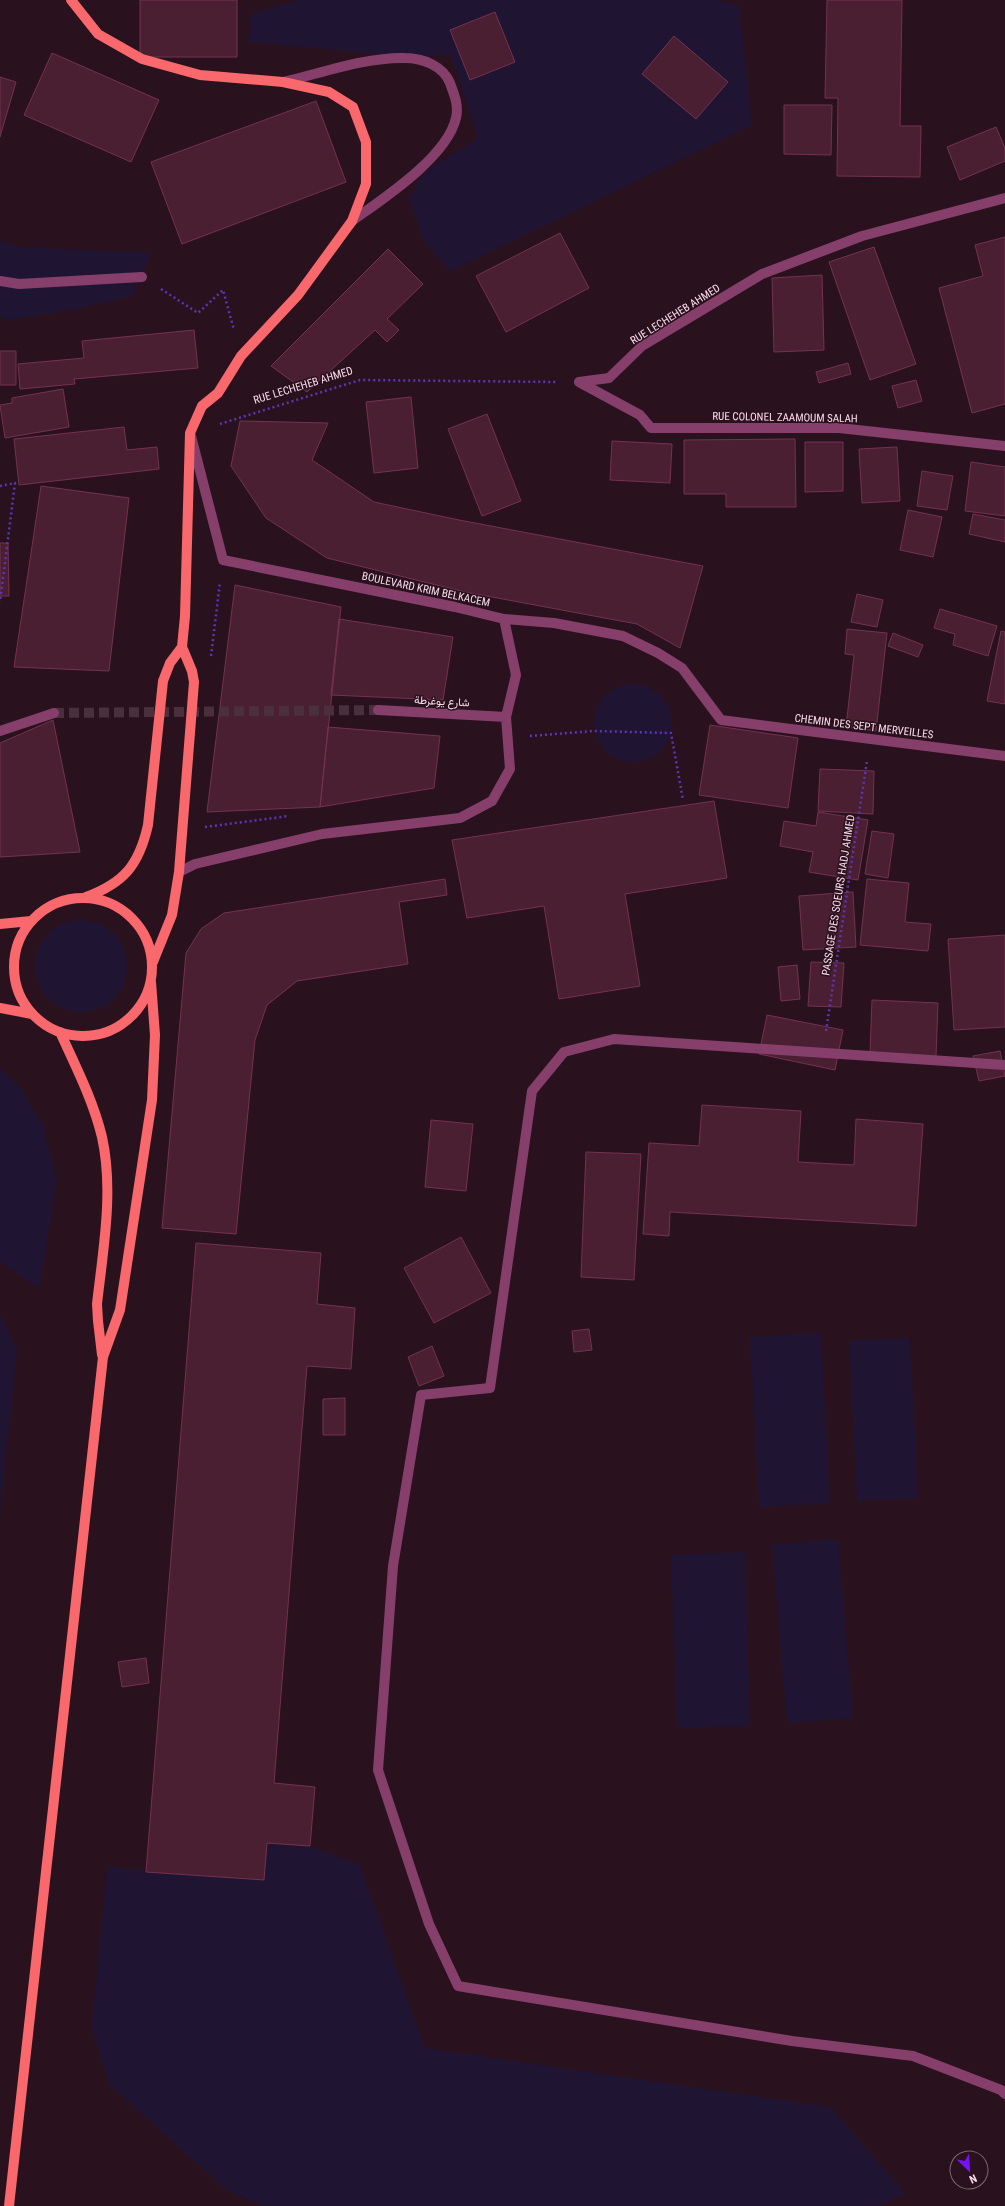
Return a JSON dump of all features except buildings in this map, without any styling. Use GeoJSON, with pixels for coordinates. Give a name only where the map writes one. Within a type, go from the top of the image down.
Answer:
{"type":"FeatureCollection","features":[{"type":"Feature","properties":{"kind":"main road"},"geometry":{"type":"LineString","coordinates":[[9,2206],[103,1357],[120,1310],[152,1100],[155,1035],[151,982],[153,962],[172,915],[179,872],[194,682],[192,671],[182,647],[185,616],[190,433],[202,406],[218,393],[241,356],[298,295],[352,221],[366,184],[366,142],[353,107],[329,92],[283,82],[200,75],[142,59],[98,34],[71,0]]}},
{"type":"Feature","properties":{"kind":"main road"},"geometry":{"type":"LineString","coordinates":[[151,982],[144,1000],[132,1016],[117,1027],[99,1034],[80,1036],[60,1032],[45,1025],[32,1014],[20,997],[15,978],[14,958],[20,938],[31,921],[42,911],[56,903],[85,898],[104,890],[120,880],[134,865],[144,846],[148,826],[163,681],[170,663],[182,647]]}},
{"type":"Feature","properties":{"kind":"main road"},"geometry":{"type":"LineString","coordinates":[[85,898],[102,900],[112,904],[131,916],[142,930],[149,945],[153,962]]}},
{"type":"Feature","properties":{"kind":"main road"},"geometry":{"type":"LineString","coordinates":[[0,924],[31,921]]}},
{"type":"Feature","properties":{"kind":"main road"},"geometry":{"type":"LineString","coordinates":[[0,1008],[32,1014]]}},
{"type":"Feature","properties":{"kind":"main road"},"geometry":{"type":"LineString","coordinates":[[60,1032],[90,1099],[102,1138],[105,1159],[108,1188],[97,1304],[103,1357]]}},
{"type":"Feature","properties":{"kind":"street"},"geometry":{"type":"LineString","coordinates":[[283,82],[372,61],[406,58],[434,64],[447,76],[456,98],[456,117],[449,137],[399,186],[352,221]]}},
{"type":"Feature","properties":{"kind":"street","name":"RUE LECHEHEB AHMED"},"geometry":{"type":"LineString","coordinates":[[579,382],[609,378],[642,346],[762,274],[862,236],[1005,198]]}},
{"type":"Feature","properties":{"kind":"street"},"geometry":{"type":"LineString","coordinates":[[0,281],[19,284],[142,277]]}},
{"type":"Feature","properties":{"kind":"street","name":"RUE COLONEL ZAAMOUM SALAH"},"geometry":{"type":"LineString","coordinates":[[579,382],[640,416],[651,428],[839,428],[1005,446]]}},
{"type":"Feature","properties":{"kind":"street","name":"BOULEVARD KRIM BELKACEM"},"geometry":{"type":"LineString","coordinates":[[190,433],[223,560],[455,607],[504,619],[554,623],[623,636],[682,668],[721,720]]}},
{"type":"Feature","properties":{"kind":"street"},"geometry":{"type":"LineString","coordinates":[[179,872],[195,864],[322,834],[460,818],[492,801],[510,769],[506,717],[516,675],[504,619]]}},
{"type":"Feature","properties":{"kind":"street","name":"شارع يوغرطة"},"geometry":{"type":"LineString","coordinates":[[378,710],[506,717]]}},
{"type":"Feature","properties":{"kind":"street"},"geometry":{"type":"LineString","coordinates":[[0,731],[54,712]]}},
{"type":"Feature","properties":{"kind":"street","name":"CHEMIN DES SEPT MERVEILLES"},"geometry":{"type":"LineString","coordinates":[[721,720],[1005,756]]}},
{"type":"Feature","properties":{"kind":"street"},"geometry":{"type":"LineString","coordinates":[[1005,1065],[614,1039],[564,1052],[532,1091],[490,1388],[421,1395],[393,1566],[378,1770],[429,1924],[458,1986],[792,2041],[913,2056],[1001,2090],[1005,2094]]}},
{"type":"Feature","properties":{"kind":"path"},"geometry":{"type":"LineString","coordinates":[[142,277],[198,312],[223,290],[241,356]]}},
{"type":"Feature","properties":{"kind":"path","name":"RUE LECHEHEB AHMED"},"geometry":{"type":"LineString","coordinates":[[190,433],[360,380],[579,382]]}},
{"type":"Feature","properties":{"kind":"path"},"geometry":{"type":"LineString","coordinates":[[0,486],[15,483],[0,602]]}},
{"type":"Feature","properties":{"kind":"path"},"geometry":{"type":"LineString","coordinates":[[507,739],[523,736],[594,731],[671,733],[683,800]]}},
{"type":"Feature","properties":{"kind":"path","name":"PASSAGE DES SOEURS HADJ AHMED"},"geometry":{"type":"LineString","coordinates":[[822,1053],[870,739]]}},
{"type":"Feature","properties":{"kind":"path"},"geometry":{"type":"LineString","coordinates":[[197,828],[290,816]]}},
{"type":"Feature","properties":{"kind":"shaded area"},"geometry":{"type":"Polygon","coordinates":[[[298,0],[718,0],[739,6],[752,125],[450,271],[424,241],[408,199],[425,171],[478,138],[451,55],[416,57],[248,42],[251,14],[298,0]]]}},
{"type":"Feature","properties":{"kind":"shaded area"},"geometry":{"type":"Polygon","coordinates":[[[0,241],[19,247],[151,253],[133,296],[67,311],[8,320],[0,318],[0,241]]]}},
{"type":"Feature","properties":{"kind":"shaded area"},"geometry":{"type":"Polygon","coordinates":[[[625,684],[641,684],[655,690],[666,701],[672,715],[672,731],[666,745],[655,756],[641,762],[625,762],[611,756],[600,745],[594,731],[594,715],[600,701],[611,690],[625,684]]]}},
{"type":"Feature","properties":{"kind":"shaded area"},"geometry":{"type":"Polygon","coordinates":[[[81,920],[98,924],[113,934],[123,949],[127,966],[123,983],[113,998],[98,1008],[81,1012],[64,1008],[49,998],[39,983],[35,966],[39,949],[49,934],[64,924],[81,920]]]}},
{"type":"Feature","properties":{"kind":"shaded area"},"geometry":{"type":"Polygon","coordinates":[[[0,1069],[21,1089],[43,1125],[57,1181],[39,1288],[0,1262],[0,1069]]]}},
{"type":"Feature","properties":{"kind":"shaded area"},"geometry":{"type":"Polygon","coordinates":[[[0,1314],[17,1350],[0,1513],[0,1314]]]}},
{"type":"Feature","properties":{"kind":"shaded area"},"geometry":{"type":"Polygon","coordinates":[[[821,1333],[830,1503],[759,1507],[750,1337],[821,1333]]]}},
{"type":"Feature","properties":{"kind":"shaded area"},"geometry":{"type":"Polygon","coordinates":[[[910,1338],[918,1498],[857,1501],[849,1341],[910,1338]]]}},
{"type":"Feature","properties":{"kind":"shaded area"},"geometry":{"type":"Polygon","coordinates":[[[838,1539],[853,1718],[787,1723],[772,1545],[838,1539]]]}},
{"type":"Feature","properties":{"kind":"shaded area"},"geometry":{"type":"Polygon","coordinates":[[[745,1552],[750,1726],[677,1728],[671,1555],[745,1552]]]}},
{"type":"Feature","properties":{"kind":"shaded area"},"geometry":{"type":"Polygon","coordinates":[[[267,1843],[310,1846],[360,1865],[425,2048],[830,2107],[905,2193],[879,2206],[263,2206],[225,2189],[109,2084],[92,2026],[107,1867],[264,1880],[267,1843]]]}},
{"type":"Feature","properties":{"kind":"tunnel"},"geometry":{"type":"LineString","coordinates":[[54,713],[378,710]]}}]}
